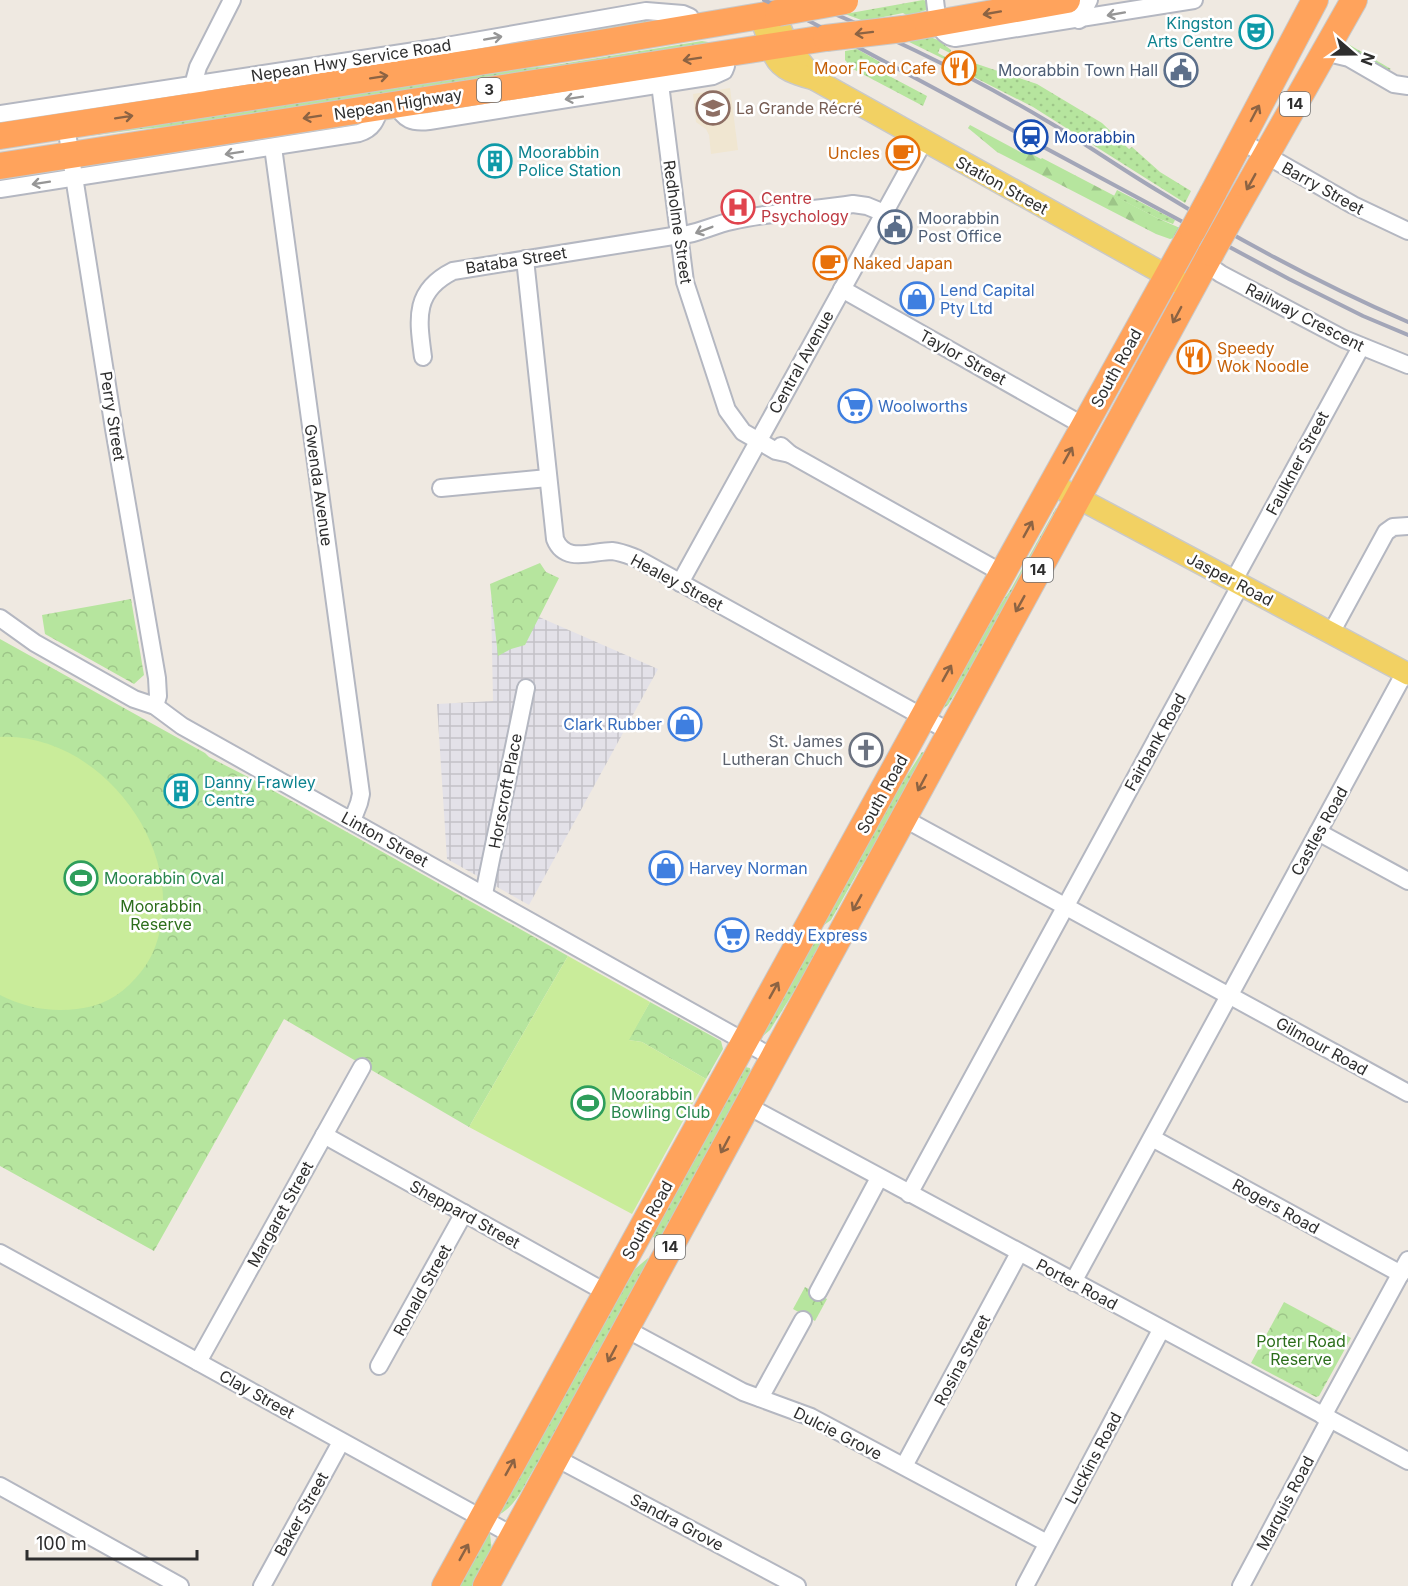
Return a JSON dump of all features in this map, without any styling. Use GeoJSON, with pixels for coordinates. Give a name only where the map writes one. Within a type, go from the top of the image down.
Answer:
{"type":"FeatureCollection","features":[{"type":"Feature","properties":{"kind":"highway","name":"South Road"},"geometry":{"type":"LineString","coordinates":[[486,1586],[1191,289],[1212,263],[1236,208],[1354,0]]}},
{"type":"Feature","properties":{"kind":"highway","name":"Nepean Highway"},"geometry":{"type":"LineString","coordinates":[[0,136],[66,126],[198,95],[424,70],[851,1]]}},
{"type":"Feature","properties":{"kind":"highway","name":"South Road"},"geometry":{"type":"LineString","coordinates":[[445,1586],[1318,1]]}},
{"type":"Feature","properties":{"kind":"highway","name":"Nepean Highway"},"geometry":{"type":"LineString","coordinates":[[0,166],[73,167],[389,105],[826,38],[903,29],[937,11],[1073,10]]}},
{"type":"Feature","properties":{"kind":"highway"},"geometry":{"type":"LineString","coordinates":[[707,25],[724,54]]}},
{"type":"Feature","properties":{"kind":"highway"},"geometry":{"type":"LineString","coordinates":[[808,928],[841,932]]}},
{"type":"Feature","properties":{"kind":"highway"},"geometry":{"type":"LineString","coordinates":[[636,1240],[665,1256]]}},
{"type":"Feature","properties":{"kind":"main road","name":"Station Street"},"geometry":{"type":"LineString","coordinates":[[771,14],[779,45],[778,63],[814,80],[1191,289]]}},
{"type":"Feature","properties":{"kind":"main road","name":"Jasper Road"},"geometry":{"type":"LineString","coordinates":[[1052,484],[1406,673]]}},
{"type":"Feature","properties":{"kind":"street"},"geometry":{"type":"LineString","coordinates":[[198,95],[195,78],[198,67],[232,0]]}},
{"type":"Feature","properties":{"kind":"street"},"geometry":{"type":"LineString","coordinates":[[1073,10],[1089,0]]}},
{"type":"Feature","properties":{"kind":"street"},"geometry":{"type":"LineString","coordinates":[[937,11],[945,35],[955,38],[1008,31],[1073,10],[1194,0]]}},
{"type":"Feature","properties":{"kind":"street","name":"Nepean Hwy Service Road"},"geometry":{"type":"LineString","coordinates":[[0,114],[198,95],[435,48],[646,11],[683,14],[707,25]]}},
{"type":"Feature","properties":{"kind":"street","name":"Nepean Highway"},"geometry":{"type":"LineString","coordinates":[[424,70],[435,48]]}},
{"type":"Feature","properties":{"kind":"street"},"geometry":{"type":"LineString","coordinates":[[1324,52],[1349,58],[1394,84],[1408,86]]}},
{"type":"Feature","properties":{"kind":"street"},"geometry":{"type":"LineString","coordinates":[[0,189],[73,167],[273,147],[366,131],[389,105],[407,119],[420,122],[721,73],[726,66],[724,54]]}},
{"type":"Feature","properties":{"kind":"street","name":"Redholme Street"},"geometry":{"type":"LineString","coordinates":[[660,84],[688,293],[727,410],[736,423],[746,426],[759,437],[780,445],[790,454],[1002,573]]}},
{"type":"Feature","properties":{"kind":"street","name":"Perry Street"},"geometry":{"type":"LineString","coordinates":[[66,126],[157,678],[158,696],[155,706]]}},
{"type":"Feature","properties":{"kind":"street","name":"Central Avenue"},"geometry":{"type":"LineString","coordinates":[[680,583],[924,141]]}},
{"type":"Feature","properties":{"kind":"street","name":"Barry Street"},"geometry":{"type":"LineString","coordinates":[[1240,141],[1353,205],[1408,231]]}},
{"type":"Feature","properties":{"kind":"street","name":"Gwenda Avenue"},"geometry":{"type":"LineString","coordinates":[[273,147],[361,794],[360,803],[352,820]]}},
{"type":"Feature","properties":{"kind":"street","name":"Bataba Street"},"geometry":{"type":"LineString","coordinates":[[423,357],[419,312],[424,296],[435,282],[462,268],[680,236],[701,232],[732,220],[853,204],[867,206],[884,213]]}},
{"type":"Feature","properties":{"kind":"street","name":"Healey Street"},"geometry":{"type":"LineString","coordinates":[[525,259],[555,539],[563,550],[573,555],[620,552],[636,558],[950,732]]}},
{"type":"Feature","properties":{"kind":"street","name":"Railway Crescent"},"geometry":{"type":"LineString","coordinates":[[1212,263],[1361,346],[1408,365]]}},
{"type":"Feature","properties":{"kind":"street","name":"Taylor Street"},"geometry":{"type":"LineString","coordinates":[[842,289],[1084,426]]}},
{"type":"Feature","properties":{"kind":"street","name":"Faulkner Street"},"geometry":{"type":"LineString","coordinates":[[1238,582],[1361,346]]}},
{"type":"Feature","properties":{"kind":"street"},"geometry":{"type":"LineString","coordinates":[[441,488],[549,478]]}},
{"type":"Feature","properties":{"kind":"street"},"geometry":{"type":"LineString","coordinates":[[1331,633],[1386,532],[1394,527],[1408,526]]}},
{"type":"Feature","properties":{"kind":"street","name":"Fairbank Road"},"geometry":{"type":"LineString","coordinates":[[909,1194],[1066,906],[1238,582]]}},
{"type":"Feature","properties":{"kind":"street","name":"Linton Street"},"geometry":{"type":"LineString","coordinates":[[0,618],[45,649],[134,699],[155,706],[182,726],[772,1057]]}},
{"type":"Feature","properties":{"kind":"street","name":"Castles Road"},"geometry":{"type":"LineString","coordinates":[[1073,1282],[1406,673]]}},
{"type":"Feature","properties":{"kind":"street","name":"Horscroft Place"},"geometry":{"type":"LineString","coordinates":[[484,894],[526,688]]}},
{"type":"Feature","properties":{"kind":"street","name":"Gilmour Road"},"geometry":{"type":"LineString","coordinates":[[903,818],[1408,1093]]}},
{"type":"Feature","properties":{"kind":"street"},"geometry":{"type":"LineString","coordinates":[[1318,832],[1408,881]]}},
{"type":"Feature","properties":{"kind":"street","name":"Margaret Street"},"geometry":{"type":"LineString","coordinates":[[198,1362],[362,1067]]}},
{"type":"Feature","properties":{"kind":"street","name":"Porter Road"},"geometry":{"type":"LineString","coordinates":[[746,1106],[1408,1461]]}},
{"type":"Feature","properties":{"kind":"street","name":"Sheppard Street"},"geometry":{"type":"LineString","coordinates":[[324,1135],[607,1293]]}},
{"type":"Feature","properties":{"kind":"street","name":"Rogers Road"},"geometry":{"type":"LineString","coordinates":[[1152,1138],[1404,1267]]}},
{"type":"Feature","properties":{"kind":"street"},"geometry":{"type":"LineString","coordinates":[[818,1292],[879,1178]]}},
{"type":"Feature","properties":{"kind":"street","name":"Ronald Street"},"geometry":{"type":"LineString","coordinates":[[379,1366],[464,1214]]}},
{"type":"Feature","properties":{"kind":"street","name":"Clay Street"},"geometry":{"type":"LineString","coordinates":[[0,1252],[340,1442],[514,1536]]}},
{"type":"Feature","properties":{"kind":"street","name":"Rosina Street"},"geometry":{"type":"LineString","coordinates":[[904,1466],[1019,1253]]}},
{"type":"Feature","properties":{"kind":"street","name":"Marquis Road"},"geometry":{"type":"LineString","coordinates":[[1241,1586],[1404,1267]]}},
{"type":"Feature","properties":{"kind":"street"},"geometry":{"type":"LineString","coordinates":[[760,1398],[803,1320]]}},
{"type":"Feature","properties":{"kind":"street","name":"Dulcie Grove"},"geometry":{"type":"LineString","coordinates":[[626,1329],[737,1389],[811,1417],[1047,1543]]}},
{"type":"Feature","properties":{"kind":"street","name":"Luckins Road"},"geometry":{"type":"LineString","coordinates":[[1025,1586],[1161,1330]]}},
{"type":"Feature","properties":{"kind":"street","name":"Baker Street"},"geometry":{"type":"LineString","coordinates":[[262,1586],[340,1442]]}},
{"type":"Feature","properties":{"kind":"street","name":"Sandra Grove"},"geometry":{"type":"LineString","coordinates":[[556,1458],[797,1586]]}},
{"type":"Feature","properties":{"kind":"street"},"geometry":{"type":"LineString","coordinates":[[0,1486],[180,1586]]}},
{"type":"Feature","properties":{"kind":"shaded area","name":"La Grande Récré"},"geometry":{"type":"Polygon","coordinates":[[[730,88],[738,150],[711,154],[709,135],[706,129],[696,122],[693,94],[730,88]]]}},
{"type":"Feature","properties":{"kind":"shaded area"},"geometry":{"type":"Polygon","coordinates":[[[491,596],[658,669],[529,905],[447,859],[437,704],[493,701],[491,596]]]}},
{"type":"Feature","properties":{"kind":"green space"},"geometry":{"type":"Polygon","coordinates":[[[927,1],[926,10],[908,16],[903,13],[864,21],[845,14],[927,1]]]}},
{"type":"Feature","properties":{"kind":"green space"},"geometry":{"type":"Polygon","coordinates":[[[624,17],[685,19],[439,58],[443,52],[624,17]]]}},
{"type":"Feature","properties":{"kind":"green space"},"geometry":{"type":"Polygon","coordinates":[[[930,37],[951,50],[950,53],[940,48],[938,53],[947,58],[946,60],[903,39],[930,37]]]}},
{"type":"Feature","properties":{"kind":"green space"},"geometry":{"type":"Polygon","coordinates":[[[702,41],[714,43],[221,122],[89,136],[89,132],[448,75],[549,66],[702,41]]]}},
{"type":"Feature","properties":{"kind":"green space"},"geometry":{"type":"Polygon","coordinates":[[[1348,44],[1391,69],[1345,50],[1348,44]]]}},
{"type":"Feature","properties":{"kind":"green space"},"geometry":{"type":"Polygon","coordinates":[[[857,49],[880,62],[876,69],[927,96],[923,106],[853,69],[845,60],[845,51],[857,49]]]}},
{"type":"Feature","properties":{"kind":"green space"},"geometry":{"type":"Polygon","coordinates":[[[974,63],[1037,84],[1102,123],[1129,149],[1132,147],[1160,172],[1191,191],[1185,203],[1033,107],[966,73],[974,63]]]}},
{"type":"Feature","properties":{"kind":"green space"},"geometry":{"type":"Polygon","coordinates":[[[970,125],[1022,153],[1024,150],[1042,158],[1180,228],[1174,238],[1170,239],[1156,234],[997,152],[968,128],[970,125]]]}},
{"type":"Feature","properties":{"kind":"green space"},"geometry":{"type":"Polygon","coordinates":[[[1117,190],[1175,220],[1173,224],[1114,196],[1117,190]]]}},
{"type":"Feature","properties":{"kind":"green space"},"geometry":{"type":"Polygon","coordinates":[[[1056,508],[1059,510],[987,641],[948,705],[940,711],[966,656],[1011,589],[1056,508]]]}},
{"type":"Feature","properties":{"kind":"green space"},"geometry":{"type":"Polygon","coordinates":[[[540,563],[546,572],[559,578],[525,645],[498,656],[490,584],[540,563]]]}},
{"type":"Feature","properties":{"kind":"green space"},"geometry":{"type":"Polygon","coordinates":[[[131,599],[144,675],[134,684],[45,634],[42,615],[131,599]]]}},
{"type":"Feature","properties":{"kind":"green space","name":"Moorabbin Reserve"},"geometry":{"type":"Polygon","coordinates":[[[0,639],[568,956],[469,1127],[284,1019],[154,1251],[0,1166],[0,639]]]}},
{"type":"Feature","properties":{"kind":"green space","name":"Moorabbin Oval"},"geometry":{"type":"Polygon","coordinates":[[[0,737],[32,740],[63,750],[92,767],[116,789],[137,816],[152,846],[161,877],[163,910],[156,946],[150,959],[135,979],[116,995],[93,1006],[69,1010],[45,1009],[22,1004],[0,995],[0,737]]]}},
{"type":"Feature","properties":{"kind":"green space"},"geometry":{"type":"Polygon","coordinates":[[[922,752],[926,753],[888,828],[860,868],[831,920],[820,928],[858,852],[922,752]]]}},
{"type":"Feature","properties":{"kind":"green space"},"geometry":{"type":"Polygon","coordinates":[[[829,935],[770,1030],[763,1036],[762,1033],[813,936],[829,935]]]}},
{"type":"Feature","properties":{"kind":"green space","name":"Moorabbin Bowling Club"},"geometry":{"type":"Polygon","coordinates":[[[568,956],[650,1002],[629,1040],[642,1042],[706,1079],[632,1214],[469,1127],[568,956]]]}},
{"type":"Feature","properties":{"kind":"green space"},"geometry":{"type":"Polygon","coordinates":[[[650,1002],[721,1041],[723,1049],[706,1079],[642,1042],[628,1040],[650,1002]]]}},
{"type":"Feature","properties":{"kind":"green space"},"geometry":{"type":"Polygon","coordinates":[[[745,1067],[750,1068],[751,1073],[660,1241],[650,1235],[745,1067]]]}},
{"type":"Feature","properties":{"kind":"green space"},"geometry":{"type":"Polygon","coordinates":[[[648,1258],[647,1265],[565,1418],[512,1505],[500,1514],[587,1349],[603,1326],[635,1269],[648,1258]]]}},
{"type":"Feature","properties":{"kind":"green space"},"geometry":{"type":"Polygon","coordinates":[[[805,1287],[827,1299],[815,1321],[793,1309],[805,1287]]]}},
{"type":"Feature","properties":{"kind":"green space","name":"Porter Road Reserve"},"geometry":{"type":"Polygon","coordinates":[[[1284,1302],[1351,1338],[1319,1396],[1316,1397],[1251,1363],[1284,1302]]]}},
{"type":"Feature","properties":{"kind":"green space"},"geometry":{"type":"Polygon","coordinates":[[[484,1533],[490,1534],[492,1552],[477,1586],[454,1586],[484,1533]]]}},
{"type":"Feature","properties":{"kind":"railway"},"geometry":{"type":"LineString","coordinates":[[764,0],[811,22],[1289,279],[1363,316],[1408,335]]}},
{"type":"Feature","properties":{"kind":"railway"},"geometry":{"type":"LineString","coordinates":[[801,0],[865,27],[991,89],[1066,132],[1190,210],[1344,293],[1408,322]]}},
{"type":"Feature","properties":{"kind":"place","name":"Kingston Arts Centre"},"geometry":{"type":"Point","coordinates":[1256,32]}},
{"type":"Feature","properties":{"kind":"place","name":"Moor Food Cafe"},"geometry":{"type":"Point","coordinates":[959,68]}},
{"type":"Feature","properties":{"kind":"place","name":"Moorabbin Town Hall"},"geometry":{"type":"Point","coordinates":[1181,70]}},
{"type":"Feature","properties":{"kind":"place","name":"La Grande Récré"},"geometry":{"type":"Point","coordinates":[713,108]}},
{"type":"Feature","properties":{"kind":"place","name":"Moorabbin"},"geometry":{"type":"Point","coordinates":[1031,137]}},
{"type":"Feature","properties":{"kind":"place","name":"Uncles"},"geometry":{"type":"Point","coordinates":[903,153]}},
{"type":"Feature","properties":{"kind":"place","name":"Moorabbin Police Station"},"geometry":{"type":"Point","coordinates":[495,161]}},
{"type":"Feature","properties":{"kind":"place","name":"Centre Psychology"},"geometry":{"type":"Point","coordinates":[738,207]}},
{"type":"Feature","properties":{"kind":"place","name":"Moorabbin Post Office"},"geometry":{"type":"Point","coordinates":[895,227]}},
{"type":"Feature","properties":{"kind":"place","name":"Naked Japan"},"geometry":{"type":"Point","coordinates":[830,263]}},
{"type":"Feature","properties":{"kind":"place","name":"Lend Capital Pty Ltd"},"geometry":{"type":"Point","coordinates":[917,299]}},
{"type":"Feature","properties":{"kind":"place","name":"Speedy Wok Noodle"},"geometry":{"type":"Point","coordinates":[1194,357]}},
{"type":"Feature","properties":{"kind":"place","name":"Woolworths"},"geometry":{"type":"Point","coordinates":[855,406]}},
{"type":"Feature","properties":{"kind":"place","name":"Clark Rubber"},"geometry":{"type":"Point","coordinates":[685,724]}},
{"type":"Feature","properties":{"kind":"place","name":"St. James Lutheran Chuch"},"geometry":{"type":"Point","coordinates":[866,750]}},
{"type":"Feature","properties":{"kind":"place","name":"Danny Frawley Centre"},"geometry":{"type":"Point","coordinates":[181,791]}},
{"type":"Feature","properties":{"kind":"place","name":"Harvey Norman"},"geometry":{"type":"Point","coordinates":[666,868]}},
{"type":"Feature","properties":{"kind":"place","name":"Moorabbin Oval"},"geometry":{"type":"Point","coordinates":[81,878]}},
{"type":"Feature","properties":{"kind":"place","name":"Reddy Express"},"geometry":{"type":"Point","coordinates":[732,935]}},
{"type":"Feature","properties":{"kind":"place","name":"Moorabbin Bowling Club"},"geometry":{"type":"Point","coordinates":[588,1103]}}]}
